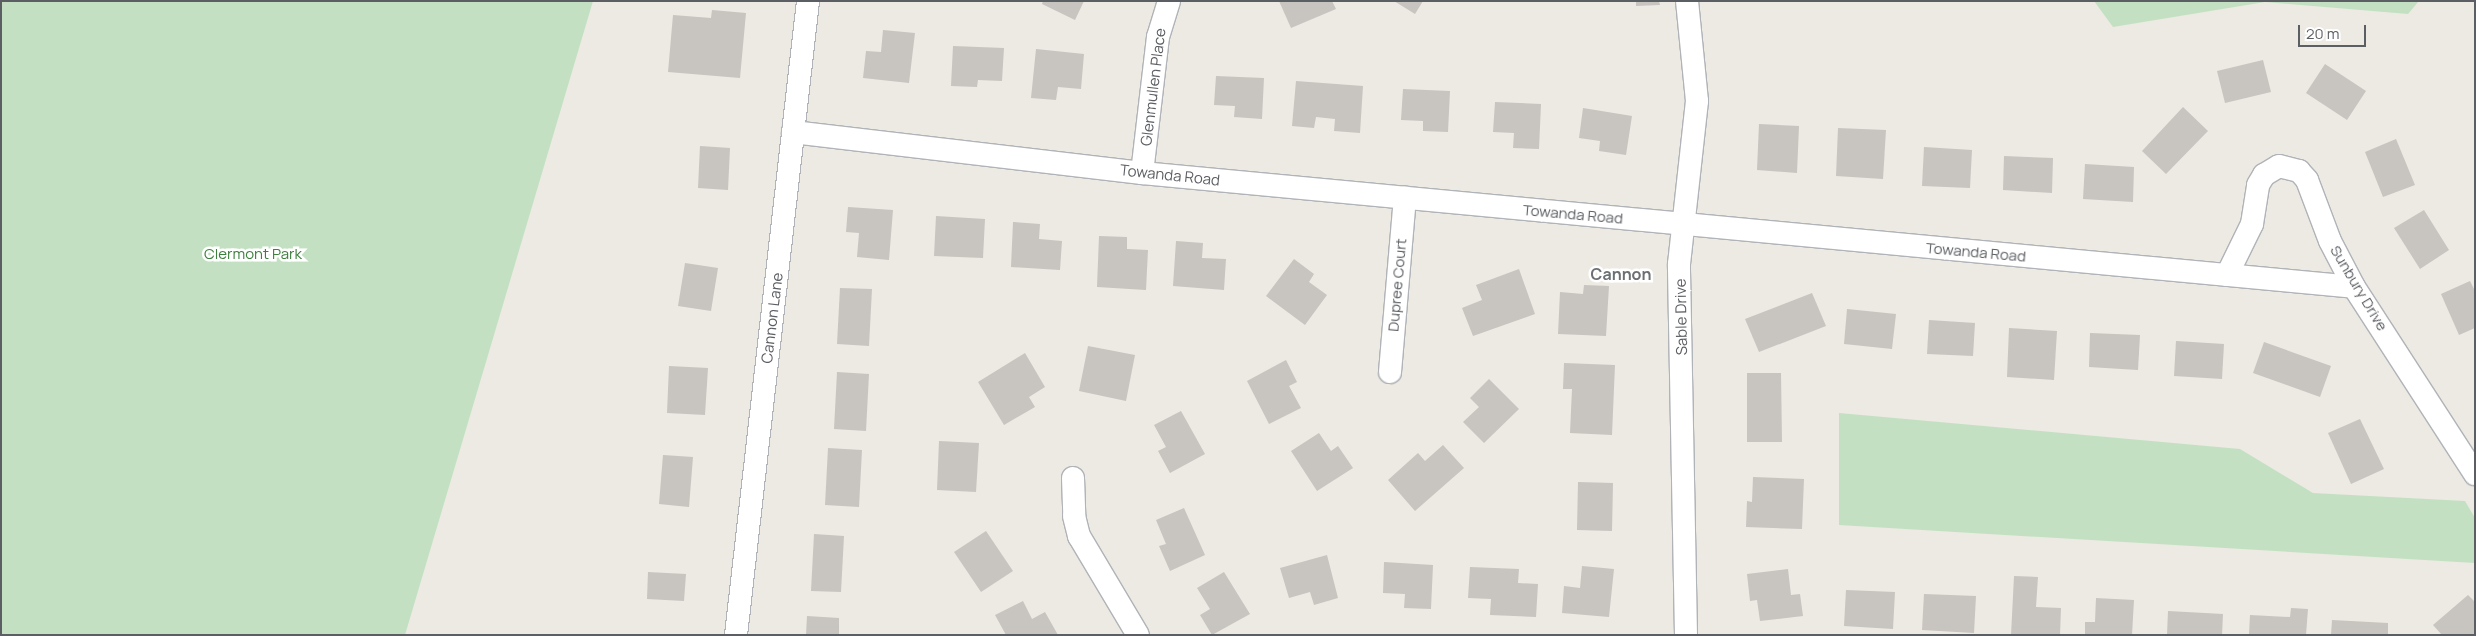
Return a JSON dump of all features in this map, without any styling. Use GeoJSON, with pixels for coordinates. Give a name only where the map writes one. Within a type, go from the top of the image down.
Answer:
{"type":"FeatureCollection","features":[{"type":"Feature","properties":{"kind":"street","name":"Cannon Lane"},"geometry":{"type":"LineString","coordinates":[[736,635],[808,1]]}},
{"type":"Feature","properties":{"kind":"street","name":"Glenmullen Place"},"geometry":{"type":"LineString","coordinates":[[1142,173],[1158,36],[1168,1]]}},
{"type":"Feature","properties":{"kind":"street","name":"Sable Drive"},"geometry":{"type":"LineString","coordinates":[[1686,635],[1680,264],[1697,100],[1687,1]]}},
{"type":"Feature","properties":{"kind":"street","name":"Towanda Road"},"geometry":{"type":"LineString","coordinates":[[793,132],[1142,173],[2354,287]]}},
{"type":"Feature","properties":{"kind":"street","name":"Sunbury Drive"},"geometry":{"type":"LineString","coordinates":[[2227,275],[2252,224],[2258,185],[2264,175],[2280,166],[2291,167],[2307,180],[2330,242],[2354,287],[2475,474]]}},
{"type":"Feature","properties":{"kind":"street","name":"Dupree Court"},"geometry":{"type":"LineString","coordinates":[[1390,372],[1405,198]]}},
{"type":"Feature","properties":{"kind":"street"},"geometry":{"type":"LineString","coordinates":[[1073,478],[1074,516],[1079,536],[1138,635]]}},
{"type":"Feature","properties":{"kind":"green space","name":"Clermont Park"},"geometry":{"type":"Polygon","coordinates":[[[1,1],[593,1],[405,635],[1,635],[1,1]]]}},
{"type":"Feature","properties":{"kind":"green space"},"geometry":{"type":"Polygon","coordinates":[[[2094,1],[2419,1],[2408,14],[2265,2],[2113,27],[2094,1]]]}},
{"type":"Feature","properties":{"kind":"green space"},"geometry":{"type":"Polygon","coordinates":[[[1839,413],[2240,449],[2313,493],[2465,501],[2475,518],[2475,563],[1839,525],[1839,413]]]}},
{"type":"Feature","properties":{"kind":"building"},"geometry":{"type":"Polygon","coordinates":[[[1043,1],[1084,1],[1075,20],[1042,4],[1043,1]]]}},
{"type":"Feature","properties":{"kind":"building"},"geometry":{"type":"Polygon","coordinates":[[[1279,1],[1332,1],[1336,9],[1291,28],[1279,1]]]}},
{"type":"Feature","properties":{"kind":"building"},"geometry":{"type":"Polygon","coordinates":[[[1394,1],[1423,1],[1415,14],[1394,1]]]}},
{"type":"Feature","properties":{"kind":"building"},"geometry":{"type":"Polygon","coordinates":[[[1636,1],[1659,1],[1660,5],[1636,6],[1636,1]]]}},
{"type":"Feature","properties":{"kind":"building"},"geometry":{"type":"Polygon","coordinates":[[[712,10],[746,13],[740,78],[668,72],[673,15],[711,18],[712,10]]]}},
{"type":"Feature","properties":{"kind":"building"},"geometry":{"type":"Polygon","coordinates":[[[883,30],[915,33],[909,83],[863,78],[866,51],[881,52],[883,30]]]}},
{"type":"Feature","properties":{"kind":"building"},"geometry":{"type":"Polygon","coordinates":[[[953,46],[1004,48],[1002,81],[978,80],[977,87],[951,86],[953,46]]]}},
{"type":"Feature","properties":{"kind":"building"},"geometry":{"type":"Polygon","coordinates":[[[1036,49],[1084,54],[1081,89],[1058,87],[1056,100],[1031,98],[1036,49]]]}},
{"type":"Feature","properties":{"kind":"building"},"geometry":{"type":"Polygon","coordinates":[[[2263,60],[2271,92],[2225,103],[2217,71],[2263,60]]]}},
{"type":"Feature","properties":{"kind":"building"},"geometry":{"type":"Polygon","coordinates":[[[2325,64],[2366,91],[2347,120],[2306,93],[2325,64]]]}},
{"type":"Feature","properties":{"kind":"building"},"geometry":{"type":"Polygon","coordinates":[[[1216,76],[1264,78],[1262,119],[1234,117],[1235,106],[1214,105],[1216,76]]]}},
{"type":"Feature","properties":{"kind":"building"},"geometry":{"type":"Polygon","coordinates":[[[1296,81],[1363,86],[1360,133],[1334,131],[1335,119],[1316,117],[1314,128],[1292,126],[1296,81]]]}},
{"type":"Feature","properties":{"kind":"building"},"geometry":{"type":"Polygon","coordinates":[[[1403,89],[1450,91],[1448,132],[1423,131],[1423,121],[1401,120],[1403,89]]]}},
{"type":"Feature","properties":{"kind":"building"},"geometry":{"type":"Polygon","coordinates":[[[1495,102],[1541,104],[1539,149],[1513,148],[1514,133],[1493,132],[1495,102]]]}},
{"type":"Feature","properties":{"kind":"building"},"geometry":{"type":"Polygon","coordinates":[[[2183,107],[2208,131],[2166,174],[2142,151],[2183,107]]]}},
{"type":"Feature","properties":{"kind":"building"},"geometry":{"type":"Polygon","coordinates":[[[1583,108],[1632,116],[1626,155],[1599,151],[1600,141],[1579,138],[1583,108]]]}},
{"type":"Feature","properties":{"kind":"building"},"geometry":{"type":"Polygon","coordinates":[[[1759,124],[1799,126],[1797,173],[1757,170],[1759,124]]]}},
{"type":"Feature","properties":{"kind":"building"},"geometry":{"type":"Polygon","coordinates":[[[1838,128],[1886,130],[1883,179],[1836,176],[1838,128]]]}},
{"type":"Feature","properties":{"kind":"building"},"geometry":{"type":"Polygon","coordinates":[[[2396,139],[2415,185],[2383,197],[2365,152],[2396,139]]]}},
{"type":"Feature","properties":{"kind":"building"},"geometry":{"type":"Polygon","coordinates":[[[700,146],[730,148],[728,190],[698,188],[700,146]]]}},
{"type":"Feature","properties":{"kind":"building"},"geometry":{"type":"Polygon","coordinates":[[[1924,147],[1972,150],[1970,188],[1922,186],[1924,147]]]}},
{"type":"Feature","properties":{"kind":"building"},"geometry":{"type":"Polygon","coordinates":[[[2004,156],[2053,158],[2052,193],[2003,190],[2004,156]]]}},
{"type":"Feature","properties":{"kind":"building"},"geometry":{"type":"Polygon","coordinates":[[[2085,164],[2134,167],[2133,202],[2083,199],[2085,164]]]}},
{"type":"Feature","properties":{"kind":"building"},"geometry":{"type":"Polygon","coordinates":[[[848,207],[893,210],[889,260],[857,257],[859,233],[846,232],[848,207]]]}},
{"type":"Feature","properties":{"kind":"building"},"geometry":{"type":"Polygon","coordinates":[[[2424,210],[2449,250],[2420,269],[2394,228],[2424,210]]]}},
{"type":"Feature","properties":{"kind":"building"},"geometry":{"type":"Polygon","coordinates":[[[936,216],[985,219],[983,258],[934,256],[936,216]]]}},
{"type":"Feature","properties":{"kind":"building"},"geometry":{"type":"Polygon","coordinates":[[[1013,222],[1040,224],[1039,239],[1062,241],[1060,270],[1011,267],[1013,222]]]}},
{"type":"Feature","properties":{"kind":"building"},"geometry":{"type":"Polygon","coordinates":[[[1099,236],[1127,237],[1127,249],[1148,250],[1146,290],[1097,287],[1099,236]]]}},
{"type":"Feature","properties":{"kind":"building"},"geometry":{"type":"Polygon","coordinates":[[[1176,241],[1203,243],[1202,258],[1226,259],[1224,290],[1173,286],[1176,241]]]}},
{"type":"Feature","properties":{"kind":"building"},"geometry":{"type":"Polygon","coordinates":[[[1294,259],[1314,274],[1309,282],[1327,295],[1305,325],[1266,296],[1294,259]]]}},
{"type":"Feature","properties":{"kind":"building"},"geometry":{"type":"Polygon","coordinates":[[[685,263],[718,268],[711,311],[678,306],[685,263]]]}},
{"type":"Feature","properties":{"kind":"building"},"geometry":{"type":"Polygon","coordinates":[[[1519,269],[1535,314],[1473,336],[1462,308],[1482,300],[1476,285],[1519,269]]]}},
{"type":"Feature","properties":{"kind":"building"},"geometry":{"type":"Polygon","coordinates":[[[2470,281],[2475,291],[2475,328],[2459,335],[2441,294],[2470,281]]]}},
{"type":"Feature","properties":{"kind":"building"},"geometry":{"type":"Polygon","coordinates":[[[1584,285],[1609,286],[1606,336],[1558,334],[1560,292],[1583,294],[1584,285]]]}},
{"type":"Feature","properties":{"kind":"building"},"geometry":{"type":"Polygon","coordinates":[[[840,288],[872,289],[869,346],[837,344],[840,288]]]}},
{"type":"Feature","properties":{"kind":"building"},"geometry":{"type":"Polygon","coordinates":[[[1812,293],[1826,326],[1759,352],[1745,319],[1812,293]]]}},
{"type":"Feature","properties":{"kind":"building"},"geometry":{"type":"Polygon","coordinates":[[[1847,309],[1896,314],[1892,349],[1844,344],[1847,309]]]}},
{"type":"Feature","properties":{"kind":"building"},"geometry":{"type":"Polygon","coordinates":[[[1929,320],[1975,323],[1973,356],[1927,354],[1929,320]]]}},
{"type":"Feature","properties":{"kind":"building"},"geometry":{"type":"Polygon","coordinates":[[[2009,328],[2057,331],[2054,380],[2007,377],[2009,328]]]}},
{"type":"Feature","properties":{"kind":"building"},"geometry":{"type":"Polygon","coordinates":[[[2090,333],[2140,335],[2138,370],[2089,367],[2090,333]]]}},
{"type":"Feature","properties":{"kind":"building"},"geometry":{"type":"Polygon","coordinates":[[[2176,341],[2224,344],[2222,379],[2174,376],[2176,341]]]}},
{"type":"Feature","properties":{"kind":"building"},"geometry":{"type":"Polygon","coordinates":[[[2264,342],[2331,366],[2320,397],[2253,373],[2264,342]]]}},
{"type":"Feature","properties":{"kind":"building"},"geometry":{"type":"Polygon","coordinates":[[[1088,346],[1135,355],[1126,401],[1079,391],[1088,346]]]}},
{"type":"Feature","properties":{"kind":"building"},"geometry":{"type":"Polygon","coordinates":[[[1025,353],[1045,387],[1029,397],[1035,407],[1004,425],[978,382],[1025,353]]]}},
{"type":"Feature","properties":{"kind":"building"},"geometry":{"type":"Polygon","coordinates":[[[1286,360],[1297,382],[1289,386],[1301,408],[1269,424],[1247,381],[1286,360]]]}},
{"type":"Feature","properties":{"kind":"building"},"geometry":{"type":"Polygon","coordinates":[[[1564,363],[1615,365],[1612,435],[1570,433],[1572,389],[1563,389],[1564,363]]]}},
{"type":"Feature","properties":{"kind":"building"},"geometry":{"type":"Polygon","coordinates":[[[669,366],[708,368],[705,415],[667,413],[669,366]]]}},
{"type":"Feature","properties":{"kind":"building"},"geometry":{"type":"Polygon","coordinates":[[[837,372],[869,374],[866,431],[834,429],[837,372]]]}},
{"type":"Feature","properties":{"kind":"building"},"geometry":{"type":"Polygon","coordinates":[[[1747,373],[1781,373],[1782,442],[1747,442],[1747,373]]]}},
{"type":"Feature","properties":{"kind":"building"},"geometry":{"type":"Polygon","coordinates":[[[1489,379],[1519,409],[1484,443],[1463,422],[1479,407],[1470,398],[1489,379]]]}},
{"type":"Feature","properties":{"kind":"building"},"geometry":{"type":"Polygon","coordinates":[[[1181,411],[1205,454],[1170,473],[1158,451],[1166,447],[1154,425],[1181,411]]]}},
{"type":"Feature","properties":{"kind":"building"},"geometry":{"type":"Polygon","coordinates":[[[2360,419],[2384,469],[2351,484],[2328,433],[2360,419]]]}},
{"type":"Feature","properties":{"kind":"building"},"geometry":{"type":"Polygon","coordinates":[[[1319,433],[1331,451],[1338,446],[1353,468],[1317,491],[1291,451],[1319,433]]]}},
{"type":"Feature","properties":{"kind":"building"},"geometry":{"type":"Polygon","coordinates":[[[939,441],[979,443],[976,492],[937,490],[939,441]]]}},
{"type":"Feature","properties":{"kind":"building"},"geometry":{"type":"Polygon","coordinates":[[[1443,445],[1464,468],[1415,511],[1388,480],[1418,453],[1425,461],[1443,445]]]}},
{"type":"Feature","properties":{"kind":"building"},"geometry":{"type":"Polygon","coordinates":[[[828,448],[862,450],[859,507],[825,505],[828,448]]]}},
{"type":"Feature","properties":{"kind":"building"},"geometry":{"type":"Polygon","coordinates":[[[663,455],[693,457],[689,507],[659,504],[663,455]]]}},
{"type":"Feature","properties":{"kind":"building"},"geometry":{"type":"Polygon","coordinates":[[[1753,477],[1804,479],[1802,529],[1746,527],[1747,501],[1752,502],[1753,477]]]}},
{"type":"Feature","properties":{"kind":"building"},"geometry":{"type":"Polygon","coordinates":[[[1578,482],[1613,483],[1612,531],[1577,530],[1578,482]]]}},
{"type":"Feature","properties":{"kind":"building"},"geometry":{"type":"Polygon","coordinates":[[[1184,508],[1205,555],[1170,571],[1159,546],[1166,544],[1156,520],[1184,508]]]}},
{"type":"Feature","properties":{"kind":"building"},"geometry":{"type":"Polygon","coordinates":[[[986,531],[1013,571],[981,592],[954,552],[986,531]]]}},
{"type":"Feature","properties":{"kind":"building"},"geometry":{"type":"Polygon","coordinates":[[[814,534],[844,536],[841,592],[811,591],[814,534]]]}},
{"type":"Feature","properties":{"kind":"building"},"geometry":{"type":"Polygon","coordinates":[[[1327,555],[1338,598],[1314,605],[1310,592],[1289,598],[1280,568],[1327,555]]]}},
{"type":"Feature","properties":{"kind":"building"},"geometry":{"type":"Polygon","coordinates":[[[1384,562],[1433,565],[1431,609],[1404,608],[1405,594],[1383,593],[1384,562]]]}},
{"type":"Feature","properties":{"kind":"building"},"geometry":{"type":"Polygon","coordinates":[[[1582,566],[1614,569],[1609,617],[1562,613],[1564,586],[1580,588],[1582,566]]]}},
{"type":"Feature","properties":{"kind":"building"},"geometry":{"type":"Polygon","coordinates":[[[1470,567],[1519,569],[1518,583],[1538,584],[1536,617],[1490,615],[1491,599],[1468,598],[1470,567]]]}},
{"type":"Feature","properties":{"kind":"building"},"geometry":{"type":"Polygon","coordinates":[[[1788,569],[1791,595],[1800,594],[1803,616],[1760,621],[1757,600],[1750,601],[1747,574],[1788,569]]]}},
{"type":"Feature","properties":{"kind":"building"},"geometry":{"type":"Polygon","coordinates":[[[648,572],[686,574],[684,601],[647,599],[648,572]]]}},
{"type":"Feature","properties":{"kind":"building"},"geometry":{"type":"Polygon","coordinates":[[[1224,572],[1250,614],[1212,635],[1200,615],[1210,609],[1197,588],[1224,572]]]}},
{"type":"Feature","properties":{"kind":"building"},"geometry":{"type":"Polygon","coordinates":[[[2014,576],[2038,577],[2036,607],[2061,608],[2060,635],[2011,635],[2014,576]]]}},
{"type":"Feature","properties":{"kind":"building"},"geometry":{"type":"Polygon","coordinates":[[[1846,590],[1895,592],[1893,629],[1844,626],[1846,590]]]}},
{"type":"Feature","properties":{"kind":"building"},"geometry":{"type":"Polygon","coordinates":[[[1924,594],[1976,596],[1974,633],[1922,630],[1924,594]]]}},
{"type":"Feature","properties":{"kind":"building"},"geometry":{"type":"Polygon","coordinates":[[[2468,595],[2475,602],[2475,635],[2442,635],[2433,625],[2468,595]]]}},
{"type":"Feature","properties":{"kind":"building"},"geometry":{"type":"Polygon","coordinates":[[[2096,598],[2134,600],[2132,635],[2085,635],[2085,622],[2095,622],[2096,598]]]}},
{"type":"Feature","properties":{"kind":"building"},"geometry":{"type":"Polygon","coordinates":[[[1023,601],[1032,619],[1045,612],[1058,635],[1006,635],[995,615],[1023,601]]]}},
{"type":"Feature","properties":{"kind":"building"},"geometry":{"type":"Polygon","coordinates":[[[2291,608],[2308,609],[2306,635],[2249,635],[2250,615],[2290,617],[2291,608]]]}},
{"type":"Feature","properties":{"kind":"building"},"geometry":{"type":"Polygon","coordinates":[[[2168,611],[2223,614],[2222,635],[2167,635],[2168,611]]]}},
{"type":"Feature","properties":{"kind":"building"},"geometry":{"type":"Polygon","coordinates":[[[807,616],[839,618],[839,635],[806,635],[807,616]]]}},
{"type":"Feature","properties":{"kind":"building"},"geometry":{"type":"Polygon","coordinates":[[[2332,620],[2388,623],[2388,635],[2331,635],[2332,620]]]}},
{"type":"Feature","properties":{"kind":"district","name":"Cannon"},"geometry":{"type":"Point","coordinates":[1621,274]}}]}
